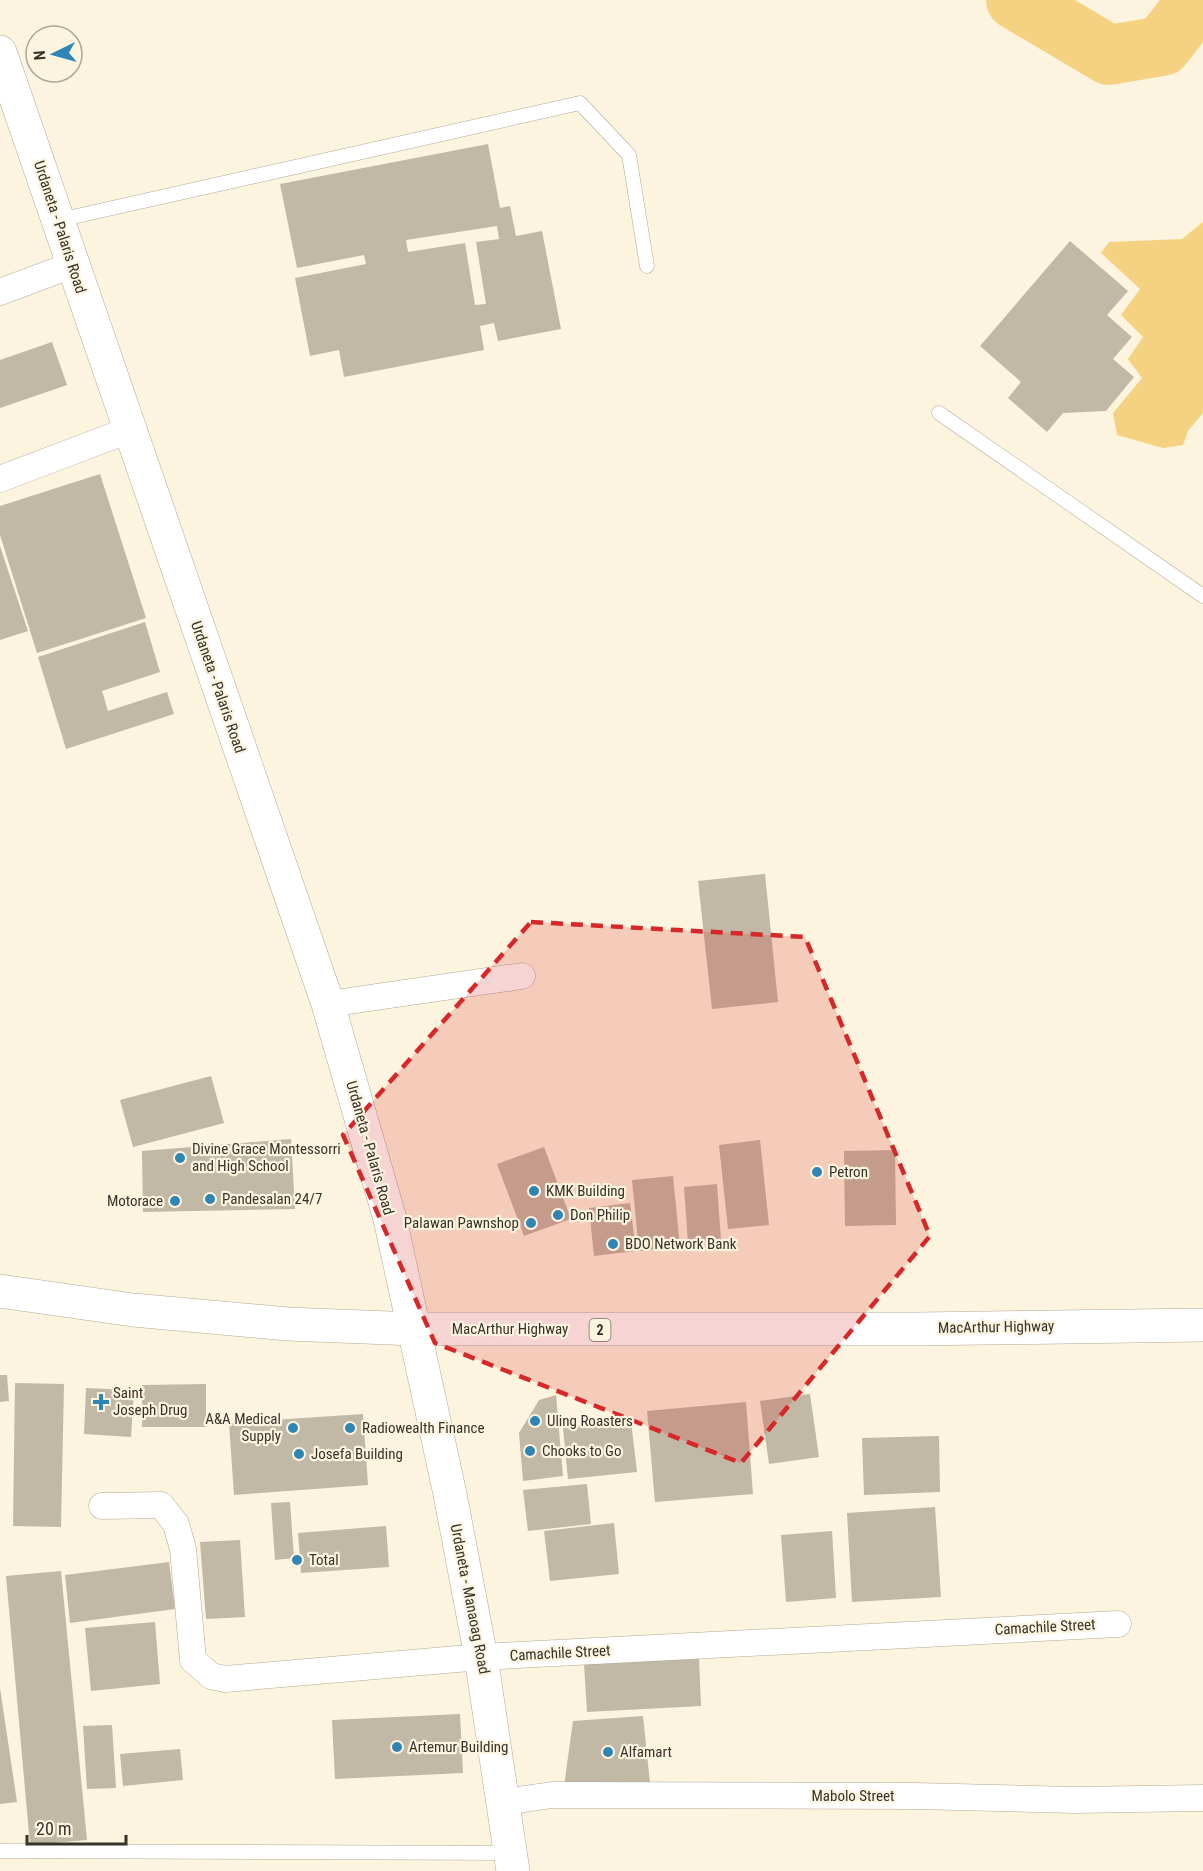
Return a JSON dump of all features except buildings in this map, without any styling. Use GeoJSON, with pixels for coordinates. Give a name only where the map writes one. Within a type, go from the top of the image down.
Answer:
{"type":"FeatureCollection","features":[{"type":"Feature","properties":{"kind":"main road","name":"Urdaneta - Palaris Road"},"geometry":{"type":"LineString","coordinates":[[0,51],[328,1004],[390,1219],[415,1329]]}},
{"type":"Feature","properties":{"kind":"main road","name":"MacArthur Highway"},"geometry":{"type":"LineString","coordinates":[[0,1291],[133,1310],[252,1321],[415,1329],[918,1329],[1203,1325]]}},
{"type":"Feature","properties":{"kind":"main road","name":"Urdaneta - Manaoag Road"},"geometry":{"type":"LineString","coordinates":[[415,1329],[481,1658],[512,1862]]}},
{"type":"Feature","properties":{"kind":"street"},"geometry":{"type":"LineString","coordinates":[[0,292],[72,265]]}},
{"type":"Feature","properties":{"kind":"street"},"geometry":{"type":"LineString","coordinates":[[0,480],[129,430]]}},
{"type":"Feature","properties":{"kind":"street"},"geometry":{"type":"LineString","coordinates":[[328,1004],[522,976]]}},
{"type":"Feature","properties":{"kind":"street","name":"Camachile Street"},"geometry":{"type":"LineString","coordinates":[[102,1506],[161,1505],[176,1524],[183,1548],[193,1660],[211,1676],[225,1679],[481,1658],[1118,1624]]}},
{"type":"Feature","properties":{"kind":"street","name":"Mabolo Street"},"geometry":{"type":"LineString","coordinates":[[503,1802],[552,1796],[915,1796],[1074,1800],[1203,1798]]}},
{"type":"Feature","properties":{"kind":"lane"},"geometry":{"type":"LineString","coordinates":[[59,220],[580,103],[629,155],[647,266]]}},
{"type":"Feature","properties":{"kind":"lane"},"geometry":{"type":"LineString","coordinates":[[939,413],[1203,596]]}},
{"type":"Feature","properties":{"kind":"lane"},"geometry":{"type":"LineString","coordinates":[[0,1851],[512,1862]]}},
{"type":"Feature","properties":{"kind":"highlighted area"},"geometry":{"type":"Polygon","coordinates":[[[531,922],[805,937],[930,1236],[741,1463],[435,1343],[343,1135],[531,922]]]}},
{"type":"Feature","properties":{"kind":"shaded area"},"geometry":{"type":"Polygon","coordinates":[[[1203,222],[1203,413],[1188,431],[1183,445],[1163,448],[1117,435],[1113,413],[1142,378],[1128,359],[1143,337],[1121,315],[1140,289],[1101,253],[1109,242],[1182,239],[1203,222]]]}},
{"type":"Feature","properties":{"kind":"waterway"},"geometry":{"type":"LineString","coordinates":[[1016,0],[1109,55],[1162,46],[1198,0]]}},
{"type":"Feature","properties":{"kind":"place","name":"Divine Grace Montessorri and High School"},"geometry":{"type":"Point","coordinates":[180,1158]}},
{"type":"Feature","properties":{"kind":"place","name":"Petron"},"geometry":{"type":"Point","coordinates":[817,1172]}},
{"type":"Feature","properties":{"kind":"place","name":"KMK Building"},"geometry":{"type":"Point","coordinates":[534,1191]}},
{"type":"Feature","properties":{"kind":"place","name":"Pandesalan 24/7"},"geometry":{"type":"Point","coordinates":[210,1199]}},
{"type":"Feature","properties":{"kind":"place","name":"Motorace"},"geometry":{"type":"Point","coordinates":[175,1201]}},
{"type":"Feature","properties":{"kind":"place","name":"Don Philip"},"geometry":{"type":"Point","coordinates":[558,1215]}},
{"type":"Feature","properties":{"kind":"place","name":"Palawan Pawnshop"},"geometry":{"type":"Point","coordinates":[531,1223]}},
{"type":"Feature","properties":{"kind":"place","name":"BDO Network Bank"},"geometry":{"type":"Point","coordinates":[613,1244]}},
{"type":"Feature","properties":{"kind":"place","name":"Saint Joseph Drug"},"geometry":{"type":"Point","coordinates":[101,1402]}},
{"type":"Feature","properties":{"kind":"place","name":"Uling Roasters"},"geometry":{"type":"Point","coordinates":[535,1421]}},
{"type":"Feature","properties":{"kind":"place","name":"A&A Medical Supply"},"geometry":{"type":"Point","coordinates":[293,1428]}},
{"type":"Feature","properties":{"kind":"place","name":"Radiowealth Finance"},"geometry":{"type":"Point","coordinates":[350,1428]}},
{"type":"Feature","properties":{"kind":"place","name":"Chooks to Go"},"geometry":{"type":"Point","coordinates":[530,1451]}},
{"type":"Feature","properties":{"kind":"place","name":"Josefa Building"},"geometry":{"type":"Point","coordinates":[299,1454]}},
{"type":"Feature","properties":{"kind":"place","name":"Total"},"geometry":{"type":"Point","coordinates":[297,1560]}},
{"type":"Feature","properties":{"kind":"place","name":"Artemur Building"},"geometry":{"type":"Point","coordinates":[397,1747]}},
{"type":"Feature","properties":{"kind":"place","name":"Alfamart"},"geometry":{"type":"Point","coordinates":[608,1752]}}]}
